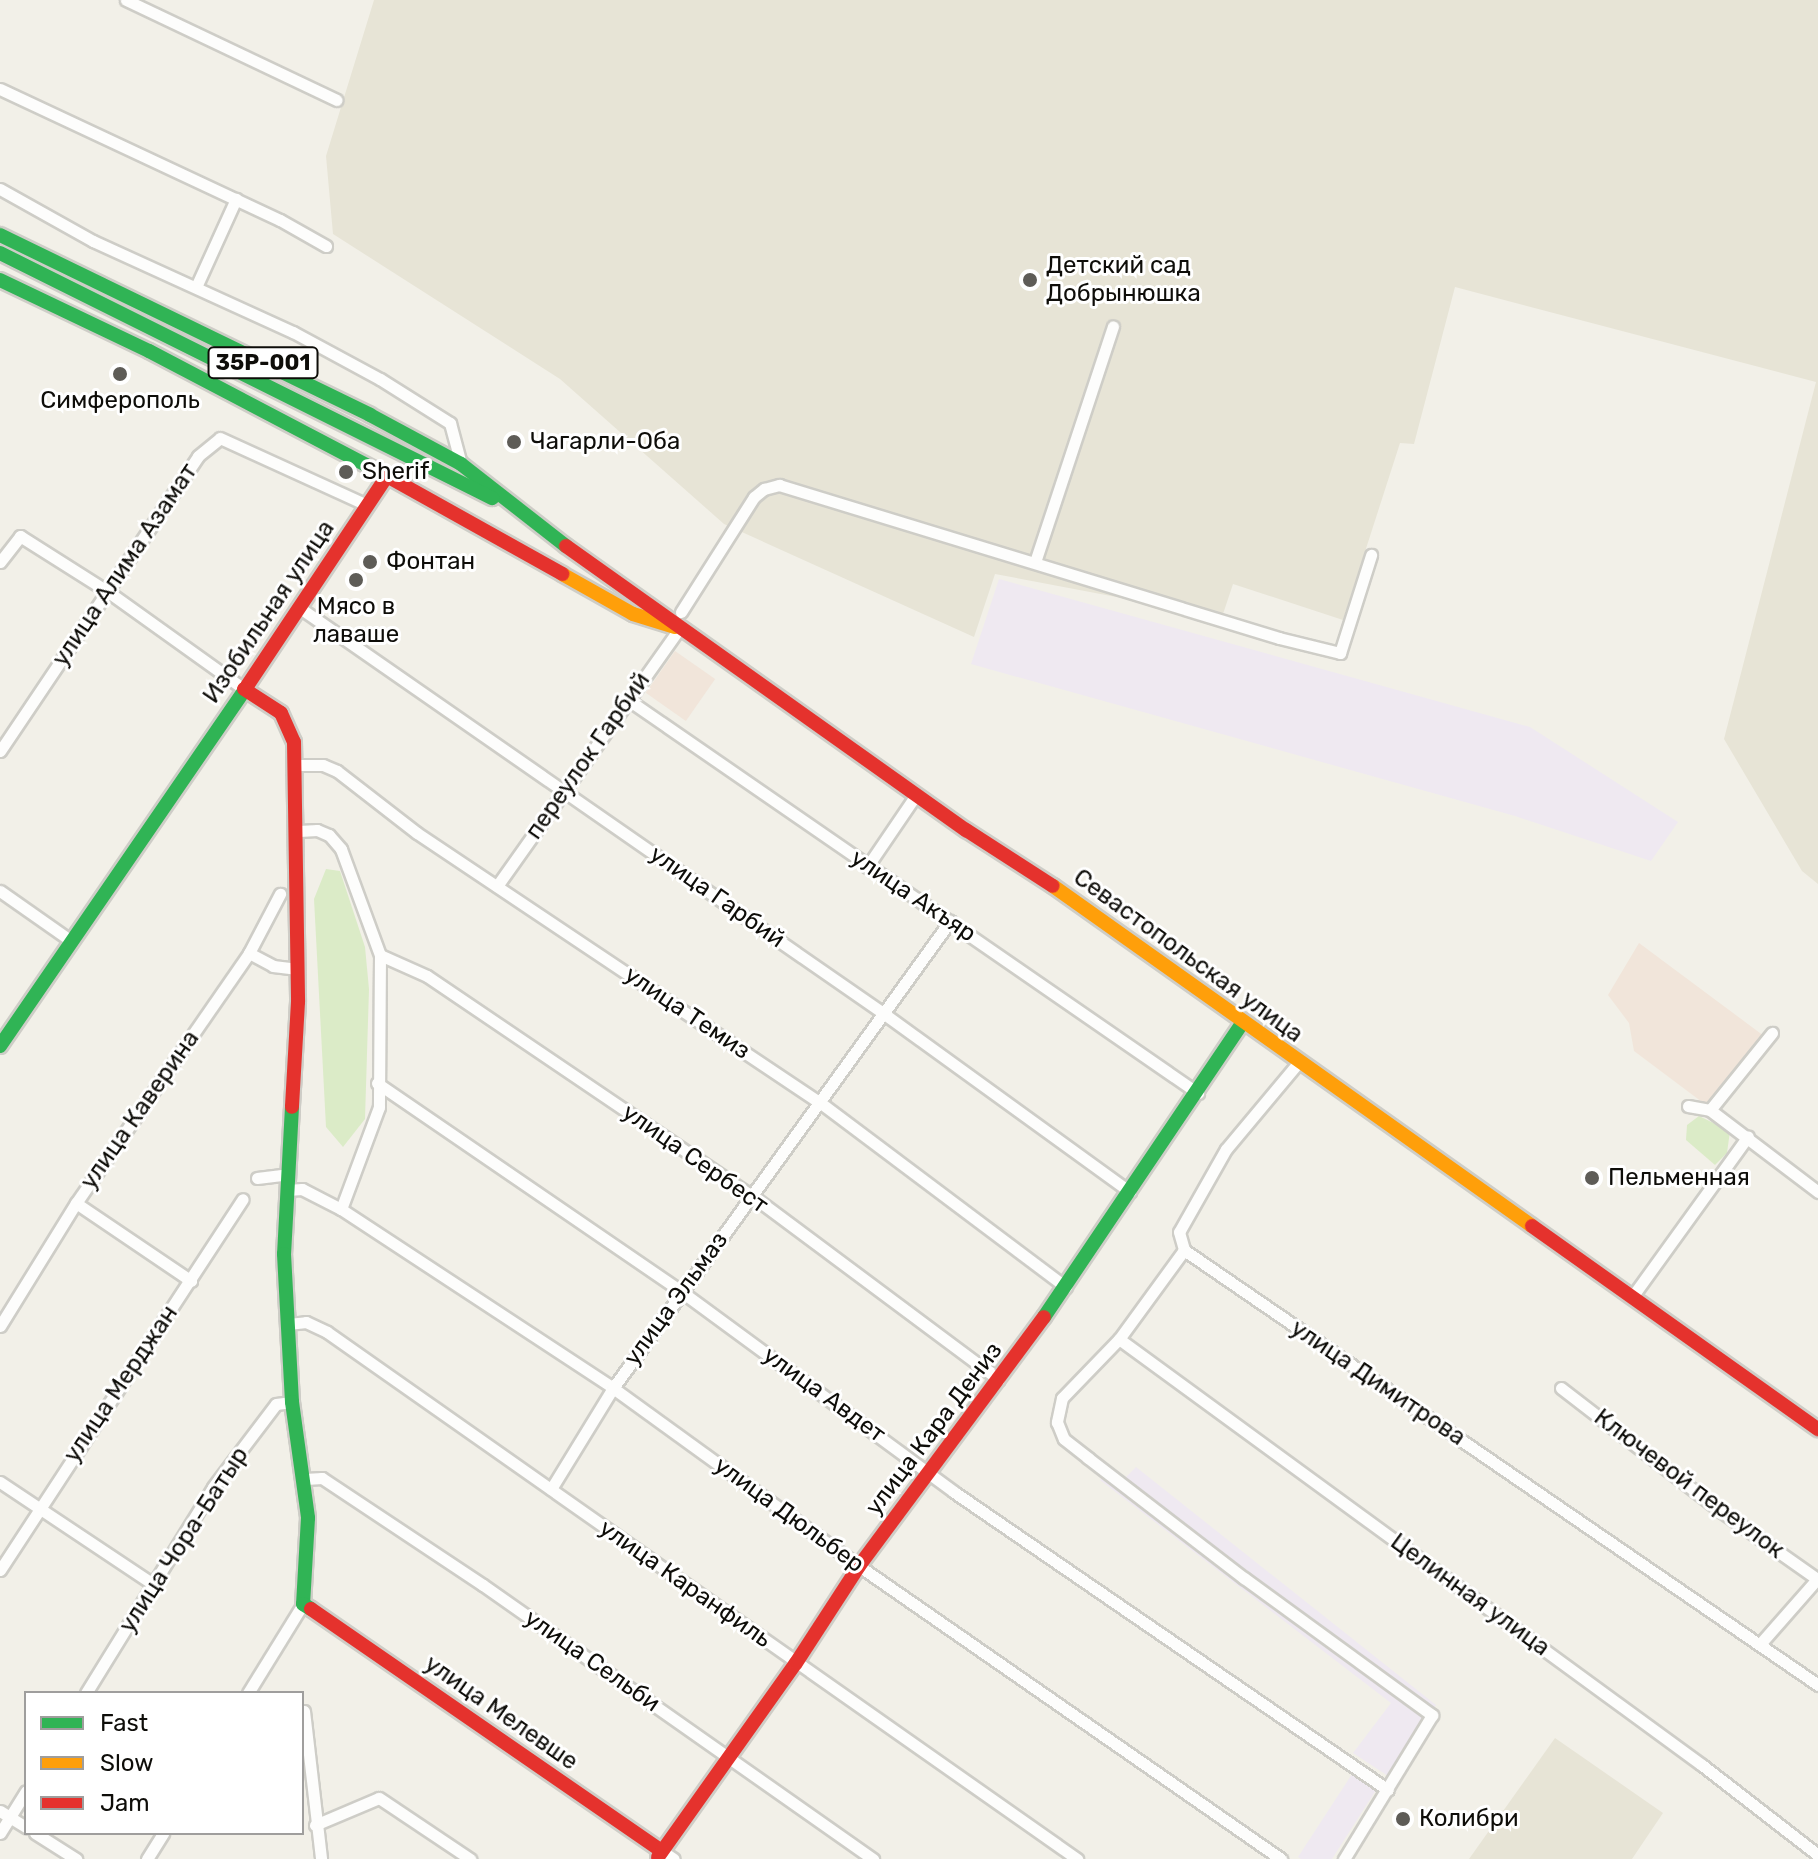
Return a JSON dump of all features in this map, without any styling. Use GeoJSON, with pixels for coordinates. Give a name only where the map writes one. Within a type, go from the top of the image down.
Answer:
{"type":"FeatureCollection","features":[{"type":"Feature","properties":{"kind":"main road","name":"35Р-001"},"geometry":{"type":"LineString","coordinates":[[0,235],[370,415],[461,464],[515,509]]}},
{"type":"Feature","properties":{"kind":"main road","name":"35Р-001"},"geometry":{"type":"LineString","coordinates":[[0,253],[515,509]]}},
{"type":"Feature","properties":{"kind":"main road"},"geometry":{"type":"LineString","coordinates":[[0,280],[149,351],[357,458],[633,614],[680,628]]}},
{"type":"Feature","properties":{"kind":"main road"},"geometry":{"type":"LineString","coordinates":[[357,458],[373,480],[367,505]]}},
{"type":"Feature","properties":{"kind":"main road","name":"Изобильная улица"},"geometry":{"type":"LineString","coordinates":[[0,1046],[387,476]]}},
{"type":"Feature","properties":{"kind":"main road"},"geometry":{"type":"LineString","coordinates":[[367,505],[385,490],[402,489],[425,496]]}},
{"type":"Feature","properties":{"kind":"main road","name":"Севастопольская улица"},"geometry":{"type":"LineString","coordinates":[[515,509],[1818,1429]]}},
{"type":"Feature","properties":{"kind":"main road"},"geometry":{"type":"LineString","coordinates":[[561,571],[627,587]]}},
{"type":"Feature","properties":{"kind":"main road"},"geometry":{"type":"LineString","coordinates":[[244,689],[281,713],[294,742],[296,765],[298,969],[284,1254],[292,1402],[308,1518],[303,1604]]}},
{"type":"Feature","properties":{"kind":"main road","name":"улица Кара Дениз"},"geometry":{"type":"LineString","coordinates":[[664,1856],[859,1566],[1066,1287],[1243,1022]]}},
{"type":"Feature","properties":{"kind":"main road","name":"улица Мелевше"},"geometry":{"type":"LineString","coordinates":[[303,1604],[664,1856]]}},
{"type":"Feature","properties":{"kind":"street"},"geometry":{"type":"LineString","coordinates":[[126,0],[337,100]]}},
{"type":"Feature","properties":{"kind":"street"},"geometry":{"type":"LineString","coordinates":[[0,89],[236,199],[326,246]]}},
{"type":"Feature","properties":{"kind":"street"},"geometry":{"type":"LineString","coordinates":[[0,189],[93,241],[333,353],[445,420],[453,429],[461,464]]}},
{"type":"Feature","properties":{"kind":"street"},"geometry":{"type":"LineString","coordinates":[[196,287],[236,199]]}},
{"type":"Feature","properties":{"kind":"street"},"geometry":{"type":"LineString","coordinates":[[1036,559],[1113,326]]}},
{"type":"Feature","properties":{"kind":"street","name":"улица Алима Азамат"},"geometry":{"type":"LineString","coordinates":[[0,751],[198,456],[220,438],[367,505]]}},
{"type":"Feature","properties":{"kind":"street"},"geometry":{"type":"LineString","coordinates":[[681,612],[754,497],[764,489],[779,485],[1279,638],[1340,653],[1371,555]]}},
{"type":"Feature","properties":{"kind":"street"},"geometry":{"type":"LineString","coordinates":[[0,562],[5,542],[20,536],[107,591],[244,689]]}},
{"type":"Feature","properties":{"kind":"street","name":"улица Гарбий"},"geometry":{"type":"LineString","coordinates":[[300,608],[883,1013],[1130,1192]]}},
{"type":"Feature","properties":{"kind":"street","name":"переулок Гарбий"},"geometry":{"type":"LineString","coordinates":[[497,886],[680,628]]}},
{"type":"Feature","properties":{"kind":"street","name":"улица Акъяр"},"geometry":{"type":"LineString","coordinates":[[627,699],[1198,1093]]}},
{"type":"Feature","properties":{"kind":"street","name":"улица Темиз"},"geometry":{"type":"LineString","coordinates":[[296,765],[323,765],[337,771],[417,833],[818,1101],[1066,1287]]}},
{"type":"Feature","properties":{"kind":"street"},"geometry":{"type":"LineString","coordinates":[[867,867],[916,795]]}},
{"type":"Feature","properties":{"kind":"street"},"geometry":{"type":"LineString","coordinates":[[299,831],[317,830],[329,835],[341,849],[380,955],[379,1107],[341,1209]]}},
{"type":"Feature","properties":{"kind":"street"},"geometry":{"type":"LineString","coordinates":[[0,891],[70,940]]}},
{"type":"Feature","properties":{"kind":"street","name":"улица Каверина"},"geometry":{"type":"LineString","coordinates":[[0,1326],[76,1203],[249,953],[280,894]]}},
{"type":"Feature","properties":{"kind":"street","name":"улица Эльмаз"},"geometry":{"type":"LineString","coordinates":[[551,1489],[613,1388],[950,921]]}},
{"type":"Feature","properties":{"kind":"street"},"geometry":{"type":"LineString","coordinates":[[249,953],[273,966],[298,969]]}},
{"type":"Feature","properties":{"kind":"street","name":"улица Сербест"},"geometry":{"type":"LineString","coordinates":[[380,955],[427,976],[751,1195],[999,1380]]}},
{"type":"Feature","properties":{"kind":"street"},"geometry":{"type":"LineString","coordinates":[[1710,1110],[1772,1033]]}},
{"type":"Feature","properties":{"kind":"street"},"geometry":{"type":"LineString","coordinates":[[1298,1063],[1226,1149],[1179,1232],[1184,1250],[1119,1339],[1062,1398],[1057,1422],[1064,1439],[1244,1578],[1432,1715],[1344,1859]]}},
{"type":"Feature","properties":{"kind":"street","name":"улица Авдет"},"geometry":{"type":"LineString","coordinates":[[377,1083],[682,1292],[930,1471],[954,1492],[1388,1790]]}},
{"type":"Feature","properties":{"kind":"street"},"geometry":{"type":"LineString","coordinates":[[1688,1106],[1710,1110],[1818,1192]]}},
{"type":"Feature","properties":{"kind":"street"},"geometry":{"type":"LineString","coordinates":[[1632,1297],[1748,1136]]}},
{"type":"Feature","properties":{"kind":"street"},"geometry":{"type":"LineString","coordinates":[[257,1178],[274,1173],[288,1174]]}},
{"type":"Feature","properties":{"kind":"street","name":"улица Дюльбер"},"geometry":{"type":"LineString","coordinates":[[287,1190],[302,1189],[341,1209],[613,1388],[859,1566],[1281,1859]]}},
{"type":"Feature","properties":{"kind":"street","name":"улица Мерджан"},"geometry":{"type":"LineString","coordinates":[[0,1570],[243,1199]]}},
{"type":"Feature","properties":{"kind":"street"},"geometry":{"type":"LineString","coordinates":[[76,1203],[191,1281]]}},
{"type":"Feature","properties":{"kind":"street","name":"улица Димитрова"},"geometry":{"type":"LineString","coordinates":[[1184,1250],[1818,1685]]}},
{"type":"Feature","properties":{"kind":"street","name":"улица Каранфиль"},"geometry":{"type":"LineString","coordinates":[[288,1324],[306,1322],[327,1332],[1077,1859]]}},
{"type":"Feature","properties":{"kind":"street","name":"Целинная улица"},"geometry":{"type":"LineString","coordinates":[[1119,1339],[1702,1765],[1818,1855]]}},
{"type":"Feature","properties":{"kind":"street","name":"Ключевой переулок"},"geometry":{"type":"LineString","coordinates":[[1561,1388],[1722,1512],[1818,1578]]}},
{"type":"Feature","properties":{"kind":"street","name":"улица Чора-Батыр"},"geometry":{"type":"LineString","coordinates":[[87,1691],[213,1487],[276,1404],[292,1402]]}},
{"type":"Feature","properties":{"kind":"street","name":"улица Сельби"},"geometry":{"type":"LineString","coordinates":[[305,1479],[322,1478],[483,1585],[873,1859]]}},
{"type":"Feature","properties":{"kind":"street"},"geometry":{"type":"LineString","coordinates":[[0,1482],[153,1584]]}},
{"type":"Feature","properties":{"kind":"street"},"geometry":{"type":"LineString","coordinates":[[1760,1644],[1818,1578]]}},
{"type":"Feature","properties":{"kind":"street"},"geometry":{"type":"LineString","coordinates":[[249,1691],[303,1604]]}},
{"type":"Feature","properties":{"kind":"street"},"geometry":{"type":"LineString","coordinates":[[304,1711],[321,1859]]}},
{"type":"Feature","properties":{"kind":"street"},"geometry":{"type":"LineString","coordinates":[[0,1833],[5,1814],[24,1793]]}},
{"type":"Feature","properties":{"kind":"street"},"geometry":{"type":"LineString","coordinates":[[315,1825],[379,1798],[470,1859]]}},
{"type":"Feature","properties":{"kind":"street"},"geometry":{"type":"LineString","coordinates":[[5,1814],[24,1826]]}},
{"type":"Feature","properties":{"kind":"street"},"geometry":{"type":"LineString","coordinates":[[38,1835],[76,1859]]}},
{"type":"Feature","properties":{"kind":"street"},"geometry":{"type":"LineString","coordinates":[[147,1859],[162,1835]]}},
{"type":"Feature","properties":{"kind":"shaded area"},"geometry":{"type":"Polygon","coordinates":[[[374,0],[1818,0],[1818,884],[1802,871],[1724,739],[1816,382],[1455,287],[1414,444],[1400,443],[1343,620],[1233,584],[1222,617],[995,574],[974,637],[724,524],[560,379],[333,234],[326,156],[374,0]]]}},
{"type":"Feature","properties":{"kind":"shaded area"},"geometry":{"type":"Polygon","coordinates":[[[999,579],[1530,727],[1678,822],[1651,861],[1515,816],[971,664],[999,579]]]}},
{"type":"Feature","properties":{"kind":"shaded area"},"geometry":{"type":"Polygon","coordinates":[[[675,651],[715,679],[686,721],[646,693],[675,651]]]}},
{"type":"Feature","properties":{"kind":"shaded area"},"geometry":{"type":"Polygon","coordinates":[[[1639,943],[1764,1036],[1706,1105],[1634,1051],[1629,1023],[1608,995],[1639,943]]]}},
{"type":"Feature","properties":{"kind":"shaded area"},"geometry":{"type":"Polygon","coordinates":[[[1110,1467],[1126,1477],[1136,1467],[1436,1705],[1388,1776],[1353,1753],[1391,1703],[1100,1480],[1110,1467]]]}},
{"type":"Feature","properties":{"kind":"shaded area"},"geometry":{"type":"Polygon","coordinates":[[[1555,1738],[1663,1813],[1632,1859],[1469,1859],[1555,1738]]]}},
{"type":"Feature","properties":{"kind":"shaded area"},"geometry":{"type":"Polygon","coordinates":[[[1354,1771],[1378,1787],[1332,1859],[1301,1859],[1298,1857],[1354,1771]]]}},
{"type":"Feature","properties":{"kind":"green space"},"geometry":{"type":"Polygon","coordinates":[[[326,869],[340,871],[365,947],[369,989],[365,1119],[343,1147],[326,1127],[314,899],[326,869]]]}},
{"type":"Feature","properties":{"kind":"green space"},"geometry":{"type":"Polygon","coordinates":[[[1699,1116],[1730,1131],[1727,1153],[1715,1165],[1686,1140],[1687,1125],[1699,1116]]]}},
{"type":"Feature","properties":{"kind":"traffic: fast"},"geometry":{"type":"LineString","coordinates":[[0,235],[370,415],[461,464],[566,546]]}},
{"type":"Feature","properties":{"kind":"traffic: fast"},"geometry":{"type":"LineString","coordinates":[[0,253],[492,498]]}},
{"type":"Feature","properties":{"kind":"traffic: fast"},"geometry":{"type":"LineString","coordinates":[[0,280],[149,351],[387,476]]}},
{"type":"Feature","properties":{"kind":"traffic: fast"},"geometry":{"type":"LineString","coordinates":[[0,1046],[247,686]]}},
{"type":"Feature","properties":{"kind":"traffic: fast"},"geometry":{"type":"LineString","coordinates":[[1044,1317],[1243,1022]]}},
{"type":"Feature","properties":{"kind":"traffic: fast"},"geometry":{"type":"LineString","coordinates":[[292,1107],[284,1254],[292,1402],[308,1518],[303,1604],[311,1609]]}},
{"type":"Feature","properties":{"kind":"traffic: slow"},"geometry":{"type":"LineString","coordinates":[[562,574],[633,614],[675,627]]}},
{"type":"Feature","properties":{"kind":"traffic: slow"},"geometry":{"type":"LineString","coordinates":[[1053,886],[1532,1226]]}},
{"type":"Feature","properties":{"kind":"traffic: jam"},"geometry":{"type":"LineString","coordinates":[[247,686],[387,476],[562,574]]}},
{"type":"Feature","properties":{"kind":"traffic: jam"},"geometry":{"type":"LineString","coordinates":[[566,546],[966,830],[1053,886]]}},
{"type":"Feature","properties":{"kind":"traffic: jam"},"geometry":{"type":"LineString","coordinates":[[244,689],[281,713],[294,742],[298,1002],[292,1107]]}},
{"type":"Feature","properties":{"kind":"traffic: jam"},"geometry":{"type":"LineString","coordinates":[[1532,1226],[1818,1429]]}},
{"type":"Feature","properties":{"kind":"traffic: jam"},"geometry":{"type":"LineString","coordinates":[[658,1857],[796,1663],[859,1566],[1044,1317]]}},
{"type":"Feature","properties":{"kind":"traffic: jam"},"geometry":{"type":"LineString","coordinates":[[311,1609],[662,1851]]}},
{"type":"Feature","properties":{"kind":"place","name":"Детский сад Добрынюшка"},"geometry":{"type":"Point","coordinates":[1030,280]}},
{"type":"Feature","properties":{"kind":"place","name":"Симферополь"},"geometry":{"type":"Point","coordinates":[120,374]}},
{"type":"Feature","properties":{"kind":"place","name":"Чагарли-Оба"},"geometry":{"type":"Point","coordinates":[514,442]}},
{"type":"Feature","properties":{"kind":"place","name":"Sherif"},"geometry":{"type":"Point","coordinates":[346,472]}},
{"type":"Feature","properties":{"kind":"place","name":"Фонтан"},"geometry":{"type":"Point","coordinates":[370,562]}},
{"type":"Feature","properties":{"kind":"place","name":"Мясо в лаваше"},"geometry":{"type":"Point","coordinates":[356,580]}},
{"type":"Feature","properties":{"kind":"place","name":"Пельменная"},"geometry":{"type":"Point","coordinates":[1592,1178]}},
{"type":"Feature","properties":{"kind":"place","name":"Колибри"},"geometry":{"type":"Point","coordinates":[1403,1819]}}]}
